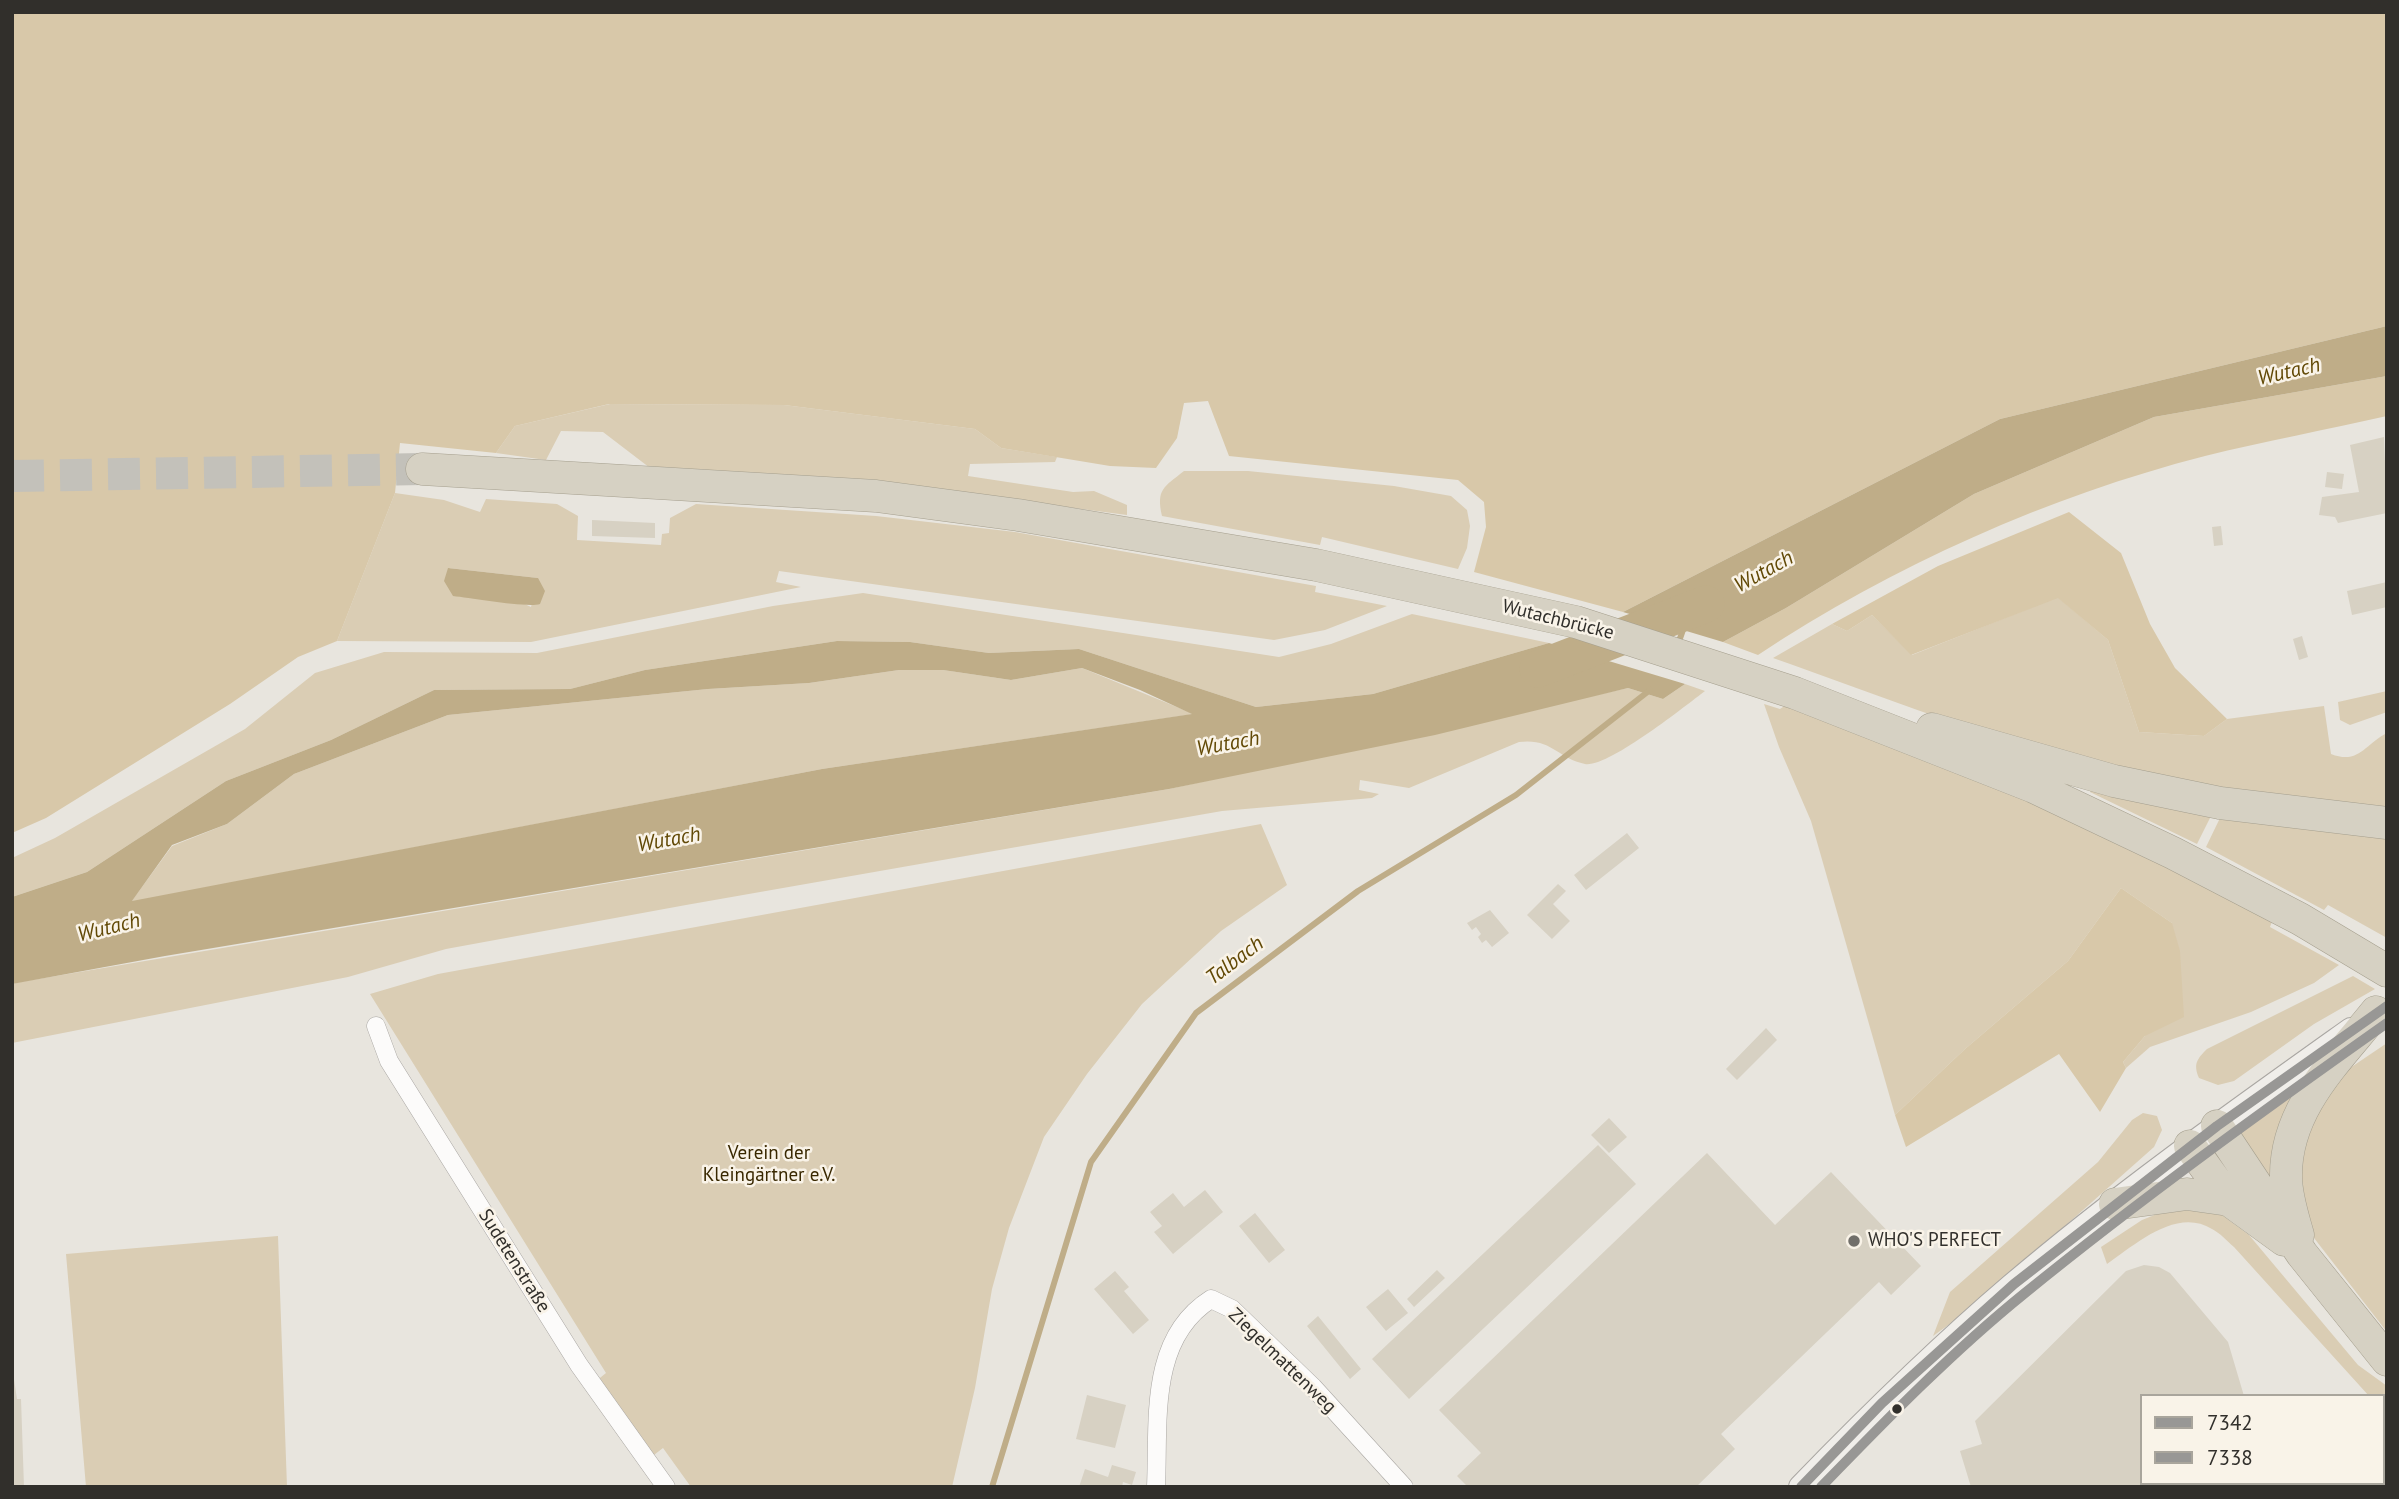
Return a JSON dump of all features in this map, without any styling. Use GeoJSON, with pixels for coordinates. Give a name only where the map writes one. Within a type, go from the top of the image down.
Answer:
{"type":"FeatureCollection","features":[{"type":"Feature","properties":{"kind":"highway","name":"Wutachbrücke"},"geometry":{"type":"LineString","coordinates":[[422,469],[876,496],[1143,534],[1316,565],[1576,622],[1795,693],[1838,710]]}},
{"type":"Feature","properties":{"kind":"highway"},"geometry":{"type":"LineString","coordinates":[[1838,710],[1953,734],[2114,781],[2220,803],[2387,823]]}},
{"type":"Feature","properties":{"kind":"highway"},"geometry":{"type":"LineString","coordinates":[[1838,710],[2034,787],[2173,853],[2300,919],[2387,971]]}},
{"type":"Feature","properties":{"kind":"highway"},"geometry":{"type":"LineString","coordinates":[[2302,1254],[2286,1178],[2290,1134],[2306,1100],[2381,1009]]}},
{"type":"Feature","properties":{"kind":"highway"},"geometry":{"type":"LineString","coordinates":[[2217,1126],[2302,1254],[2387,1360]]}},
{"type":"Feature","properties":{"kind":"highway"},"geometry":{"type":"LineString","coordinates":[[2190,1146],[2229,1200],[2302,1254]]}},
{"type":"Feature","properties":{"kind":"highway"},"geometry":{"type":"LineString","coordinates":[[2115,1204],[2187,1194],[2229,1200]]}},
{"type":"Feature","properties":{"kind":"main road"},"geometry":{"type":"LineString","coordinates":[[1801,1487],[1936,1354],[2014,1284],[2190,1146],[2381,1009]]}},
{"type":"Feature","properties":{"kind":"street","name":"Sudetenstraße"},"geometry":{"type":"LineString","coordinates":[[376,1026],[389,1061],[567,1346],[666,1487]]}},
{"type":"Feature","properties":{"kind":"street","name":"Ziegelmattenweg"},"geometry":{"type":"LineString","coordinates":[[1156,1487],[1158,1412],[1166,1359],[1178,1329],[1191,1311],[1211,1299],[1232,1309],[1313,1387],[1404,1487]]}},
{"type":"Feature","properties":{"kind":"green space"},"geometry":{"type":"Polygon","coordinates":[[[610,404],[784,405],[975,429],[1001,448],[1057,457],[1055,462],[970,464],[968,476],[1073,492],[1094,491],[1127,505],[1127,515],[877,482],[654,471],[603,432],[561,431],[546,460],[496,453],[515,426],[610,404]]]}},
{"type":"Feature","properties":{"kind":"green space"},"geometry":{"type":"Polygon","coordinates":[[[1184,471],[1248,471],[1394,486],[1451,496],[1467,510],[1470,526],[1467,548],[1458,569],[1322,537],[1320,545],[1162,516],[1160,500],[1163,489],[1184,471]]]}},
{"type":"Feature","properties":{"kind":"green space"},"geometry":{"type":"Polygon","coordinates":[[[395,493],[444,500],[480,512],[486,499],[557,504],[578,516],[577,540],[661,545],[662,534],[669,533],[670,518],[696,504],[876,516],[1015,532],[1316,586],[1315,592],[1387,606],[1325,630],[1274,640],[779,571],[776,582],[801,587],[531,642],[337,641],[395,493]],[[448,568],[531,607],[538,578],[448,568]]]}},
{"type":"Feature","properties":{"kind":"green space"},"geometry":{"type":"Polygon","coordinates":[[[863,593],[1279,657],[1331,644],[1412,614],[1549,643],[1373,694],[1256,707],[1079,649],[989,653],[910,642],[837,641],[645,670],[570,689],[434,690],[331,740],[226,781],[87,872],[12,897],[12,858],[55,838],[245,729],[315,673],[384,652],[537,653],[773,606],[863,593]]]}},
{"type":"Feature","properties":{"kind":"green space"},"geometry":{"type":"Polygon","coordinates":[[[2058,597],[2108,640],[2139,732],[2204,736],[2227,719],[2324,706],[2331,754],[2341,757],[2355,755],[2387,733],[2387,810],[2247,794],[2108,768],[1981,732],[1773,658],[1832,624],[1847,631],[1872,615],[1912,655],[2058,597]]]}},
{"type":"Feature","properties":{"kind":"green space"},"geometry":{"type":"Polygon","coordinates":[[[1082,668],[1194,714],[822,769],[131,902],[172,846],[227,824],[294,774],[448,715],[708,689],[809,683],[899,670],[943,670],[1011,680],[1082,668]]]}},
{"type":"Feature","properties":{"kind":"green space"},"geometry":{"type":"Polygon","coordinates":[[[1685,684],[1705,691],[1628,747],[1596,763],[1575,761],[1539,743],[1519,742],[1409,788],[1360,780],[1359,790],[1379,794],[1372,798],[1222,811],[686,905],[446,949],[348,977],[12,1043],[12,984],[20,982],[1169,789],[1628,688],[1663,699],[1685,684]]]}},
{"type":"Feature","properties":{"kind":"green space"},"geometry":{"type":"Polygon","coordinates":[[[2387,691],[2387,712],[2350,725],[2340,720],[2338,702],[2387,691]]]}},
{"type":"Feature","properties":{"kind":"green space"},"geometry":{"type":"Polygon","coordinates":[[[1764,704],[1780,709],[1786,705],[1976,777],[2129,847],[2273,919],[2270,927],[2339,965],[2314,983],[2251,1012],[2150,1047],[2126,1068],[2123,1062],[2145,1036],[2172,923],[2121,888],[2068,961],[1965,1049],[1895,1115],[1811,821],[1779,747],[1764,704]]]}},
{"type":"Feature","properties":{"kind":"green space"},"geometry":{"type":"Polygon","coordinates":[[[2091,789],[2212,814],[2197,844],[2090,792],[2091,789]]]}},
{"type":"Feature","properties":{"kind":"green space"},"geometry":{"type":"Polygon","coordinates":[[[2220,818],[2387,837],[2387,938],[2328,905],[2324,910],[2206,847],[2220,818]]]}},
{"type":"Feature","properties":{"kind":"green space","name":"Verein der Kleingärtner e.V."},"geometry":{"type":"Polygon","coordinates":[[[1261,824],[1287,885],[1221,931],[1142,1004],[1087,1074],[1044,1137],[1009,1228],[992,1289],[975,1388],[952,1487],[691,1487],[663,1448],[650,1458],[595,1382],[606,1373],[370,994],[438,974],[1261,824]]]}},
{"type":"Feature","properties":{"kind":"green space"},"geometry":{"type":"Polygon","coordinates":[[[2353,976],[2375,989],[2314,1024],[2234,1081],[2218,1085],[2199,1078],[2197,1062],[2207,1049],[2353,976]]]}},
{"type":"Feature","properties":{"kind":"green space"},"geometry":{"type":"Polygon","coordinates":[[[2387,1043],[2387,1332],[2314,1238],[2301,1209],[2300,1136],[2347,1070],[2387,1043]]]}},
{"type":"Feature","properties":{"kind":"green space"},"geometry":{"type":"Polygon","coordinates":[[[2316,1074],[2283,1211],[2233,1137],[2316,1074]]]}},
{"type":"Feature","properties":{"kind":"green space"},"geometry":{"type":"Polygon","coordinates":[[[2143,1113],[2157,1116],[2162,1130],[2154,1147],[1976,1305],[1933,1336],[1950,1292],[2098,1162],[2132,1120],[2143,1113]]]}},
{"type":"Feature","properties":{"kind":"green space"},"geometry":{"type":"Polygon","coordinates":[[[2172,1208],[2222,1215],[2249,1235],[2358,1365],[2387,1386],[2387,1414],[2385,1394],[2367,1394],[2234,1247],[2212,1229],[2198,1223],[2170,1225],[2143,1239],[2107,1264],[2101,1247],[2142,1220],[2172,1208]]]}},
{"type":"Feature","properties":{"kind":"green space"},"geometry":{"type":"Polygon","coordinates":[[[278,1236],[287,1487],[86,1487],[66,1254],[278,1236]]]}},
{"type":"Feature","properties":{"kind":"shaded area"},"geometry":{"type":"Polygon","coordinates":[[[12,12],[2387,12],[2387,326],[2000,419],[1623,612],[1474,572],[1486,527],[1484,502],[1458,480],[1229,456],[1208,401],[1184,403],[1177,438],[1156,468],[1110,466],[1001,448],[975,429],[784,405],[609,404],[515,426],[496,453],[400,443],[395,493],[337,641],[298,657],[230,704],[46,818],[12,833],[12,12]]]}},
{"type":"Feature","properties":{"kind":"shaded area"},"geometry":{"type":"Polygon","coordinates":[[[2387,376],[2387,416],[2205,456],[2088,491],[1973,537],[1917,563],[1862,592],[1758,655],[1723,642],[1786,608],[1974,494],[2154,417],[2387,376]]]}},
{"type":"Feature","properties":{"kind":"shaded area"},"geometry":{"type":"Polygon","coordinates":[[[2069,512],[2121,553],[2150,624],[2175,668],[2227,719],[2204,736],[2139,732],[2108,640],[2058,598],[1911,655],[1872,615],[1847,631],[1832,624],[1938,566],[2069,512]]]}},
{"type":"Feature","properties":{"kind":"shaded area"},"geometry":{"type":"Polygon","coordinates":[[[2121,888],[2172,923],[2180,951],[2184,1017],[2145,1036],[2123,1062],[2126,1068],[2100,1112],[2059,1054],[1906,1147],[1895,1115],[1965,1049],[2068,961],[2121,888]]]}},
{"type":"Feature","properties":{"kind":"water"},"geometry":{"type":"Polygon","coordinates":[[[2387,326],[2387,376],[2154,417],[1974,494],[1786,608],[1723,642],[1623,612],[2000,419],[2387,326]]]}},
{"type":"Feature","properties":{"kind":"water"},"geometry":{"type":"Polygon","coordinates":[[[448,568],[538,578],[545,591],[540,604],[533,605],[453,596],[444,581],[448,568]]]}},
{"type":"Feature","properties":{"kind":"water"},"geometry":{"type":"Polygon","coordinates":[[[837,641],[910,642],[989,653],[1079,649],[1256,707],[1373,694],[1549,643],[1685,684],[1663,699],[1628,688],[1435,735],[1169,789],[165,956],[12,984],[12,897],[87,872],[226,781],[331,740],[434,690],[570,689],[645,670],[837,641]],[[1082,668],[1011,680],[943,670],[899,670],[809,683],[708,689],[448,715],[294,774],[227,824],[172,845],[132,901],[822,769],[1192,714],[1082,668]]]}},
{"type":"Feature","properties":{"kind":"building"},"geometry":{"type":"Polygon","coordinates":[[[2384,437],[2387,513],[2338,523],[2335,517],[2319,515],[2322,497],[2359,492],[2350,445],[2384,437]]]}},
{"type":"Feature","properties":{"kind":"building"},"geometry":{"type":"Polygon","coordinates":[[[2327,472],[2344,474],[2342,489],[2325,487],[2327,472]]]}},
{"type":"Feature","properties":{"kind":"building"},"geometry":{"type":"Polygon","coordinates":[[[592,520],[655,523],[655,538],[592,536],[592,520]]]}},
{"type":"Feature","properties":{"kind":"building"},"geometry":{"type":"Polygon","coordinates":[[[2221,526],[2223,545],[2214,546],[2212,527],[2221,526]]]}},
{"type":"Feature","properties":{"kind":"building"},"geometry":{"type":"Polygon","coordinates":[[[2387,582],[2387,607],[2352,615],[2347,591],[2387,582]]]}},
{"type":"Feature","properties":{"kind":"building"},"geometry":{"type":"Polygon","coordinates":[[[2302,636],[2308,657],[2299,660],[2293,639],[2302,636]]]}},
{"type":"Feature","properties":{"kind":"building"},"geometry":{"type":"Polygon","coordinates":[[[1627,833],[1639,848],[1586,890],[1574,875],[1627,833]]]}},
{"type":"Feature","properties":{"kind":"building"},"geometry":{"type":"Polygon","coordinates":[[[1558,884],[1566,891],[1553,904],[1570,921],[1552,939],[1527,915],[1558,884]]]}},
{"type":"Feature","properties":{"kind":"building"},"geometry":{"type":"Polygon","coordinates":[[[1490,910],[1509,933],[1492,947],[1486,940],[1482,943],[1478,937],[1481,934],[1476,927],[1472,930],[1467,923],[1490,910]]]}},
{"type":"Feature","properties":{"kind":"building"},"geometry":{"type":"Polygon","coordinates":[[[1766,1028],[1777,1040],[1737,1080],[1726,1069],[1766,1028]]]}},
{"type":"Feature","properties":{"kind":"building"},"geometry":{"type":"Polygon","coordinates":[[[1609,1118],[1627,1137],[1609,1153],[1591,1135],[1609,1118]]]}},
{"type":"Feature","properties":{"kind":"building"},"geometry":{"type":"Polygon","coordinates":[[[1598,1145],[1636,1184],[1409,1399],[1372,1359],[1598,1145]]]}},
{"type":"Feature","properties":{"kind":"building"},"geometry":{"type":"Polygon","coordinates":[[[1707,1153],[1775,1225],[1831,1172],[1921,1266],[1891,1295],[1879,1282],[1721,1434],[1735,1449],[1696,1487],[1468,1487],[1457,1476],[1481,1453],[1439,1410],[1707,1153]]]}},
{"type":"Feature","properties":{"kind":"building"},"geometry":{"type":"Polygon","coordinates":[[[1205,1190],[1223,1212],[1173,1254],[1154,1232],[1162,1226],[1150,1212],[1173,1193],[1184,1207],[1205,1190]]]}},
{"type":"Feature","properties":{"kind":"building"},"geometry":{"type":"Polygon","coordinates":[[[1255,1213],[1285,1250],[1269,1263],[1239,1226],[1255,1213]]]}},
{"type":"Feature","properties":{"kind":"building"},"geometry":{"type":"Polygon","coordinates":[[[2144,1265],[2159,1267],[2170,1273],[2228,1342],[2243,1394],[2140,1394],[2140,1485],[2265,1487],[1971,1487],[1960,1451],[1982,1444],[1975,1421],[2126,1271],[2144,1265]]]}},
{"type":"Feature","properties":{"kind":"building"},"geometry":{"type":"Polygon","coordinates":[[[1437,1270],[1445,1278],[1414,1307],[1407,1299],[1437,1270]]]}},
{"type":"Feature","properties":{"kind":"building"},"geometry":{"type":"Polygon","coordinates":[[[1115,1271],[1129,1287],[1124,1291],[1149,1320],[1133,1334],[1094,1289],[1115,1271]]]}},
{"type":"Feature","properties":{"kind":"building"},"geometry":{"type":"Polygon","coordinates":[[[1388,1289],[1408,1313],[1386,1331],[1366,1307],[1388,1289]]]}},
{"type":"Feature","properties":{"kind":"building"},"geometry":{"type":"Polygon","coordinates":[[[1318,1316],[1361,1369],[1350,1379],[1307,1326],[1318,1316]]]}},
{"type":"Feature","properties":{"kind":"building"},"geometry":{"type":"Polygon","coordinates":[[[12,1366],[17,1399],[21,1399],[24,1487],[12,1487],[12,1366]]]}},
{"type":"Feature","properties":{"kind":"building"},"geometry":{"type":"Polygon","coordinates":[[[1087,1395],[1126,1405],[1115,1448],[1076,1439],[1087,1395]]]}},
{"type":"Feature","properties":{"kind":"building"},"geometry":{"type":"Polygon","coordinates":[[[1112,1465],[1136,1472],[1132,1485],[1123,1482],[1122,1487],[1079,1487],[1085,1469],[1108,1477],[1112,1465]]]}},
{"type":"Feature","properties":{"kind":"waterway","name":"Wutach"},"geometry":{"type":"LineString","coordinates":[[1538,669],[1706,604]]}},
{"type":"Feature","properties":{"kind":"waterway","name":"Talbach"},"geometry":{"type":"LineString","coordinates":[[1677,647],[1685,624]]}},
{"type":"Feature","properties":{"kind":"waterway","name":"Talbach"},"geometry":{"type":"LineString","coordinates":[[992,1487],[1091,1162],[1196,1013],[1358,891],[1516,795],[1650,690]]}},
{"type":"Feature","properties":{"kind":"tunnel"},"geometry":{"type":"LineString","coordinates":[[12,476],[422,469]]}},
{"type":"Feature","properties":{"kind":"transit line","name":"7342"},"geometry":{"type":"LineString","coordinates":[[1801,1487],[1882,1403],[2014,1284],[2217,1126],[2387,1006]]}},
{"type":"Feature","properties":{"kind":"transit line","name":"7338"},"geometry":{"type":"LineString","coordinates":[[1821,1487],[1946,1363],[2025,1293],[2204,1155],[2387,1023]]}},
{"type":"Feature","properties":{"kind":"place","name":"WHO'S PERFECT"},"geometry":{"type":"Point","coordinates":[1854,1241]}}]}
